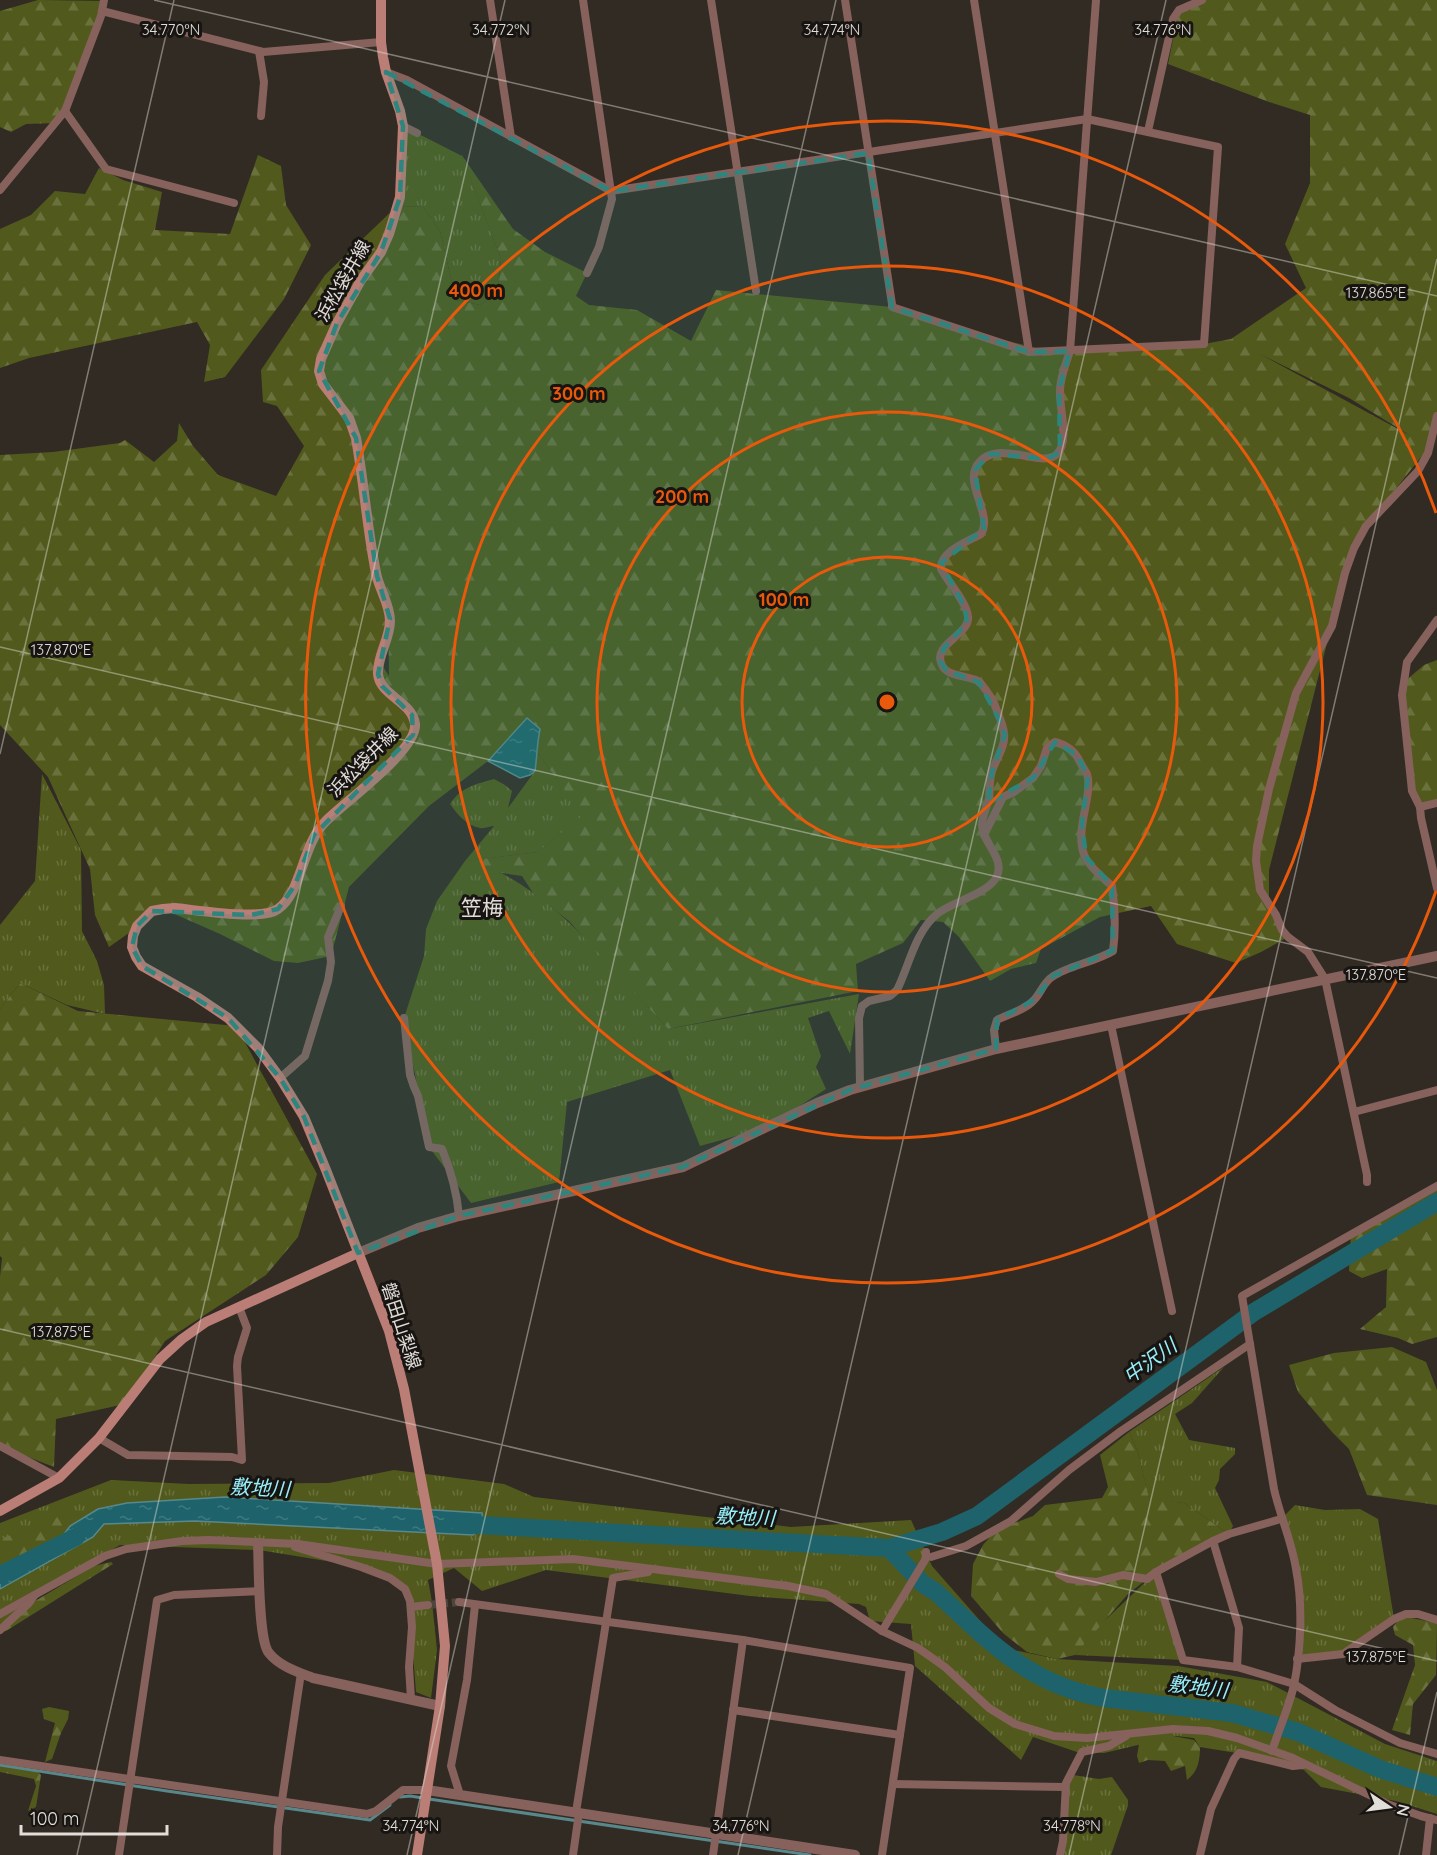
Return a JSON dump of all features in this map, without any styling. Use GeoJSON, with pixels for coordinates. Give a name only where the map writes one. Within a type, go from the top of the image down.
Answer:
{"type":"FeatureCollection","features":[{"type":"Feature","properties":{"kind":"main road","name":"浜松袋井線"},"geometry":{"type":"LineString","coordinates":[[358,1253],[304,1117],[258,1048],[228,1018],[197,997],[142,966],[132,947],[137,926],[152,911],[163,909],[265,915],[278,909],[295,885],[314,835],[325,822],[393,760],[413,735],[415,724],[412,715],[382,686],[378,674],[390,619],[388,605],[377,576],[356,438],[349,418],[323,384],[319,371],[321,359],[337,323],[361,280],[381,252],[400,197],[403,126],[395,94],[386,72],[381,42],[381,0]]}},
{"type":"Feature","properties":{"kind":"main road"},"geometry":{"type":"LineString","coordinates":[[0,1511],[59,1478],[99,1438],[160,1359],[182,1339],[206,1322],[358,1253]]}},
{"type":"Feature","properties":{"kind":"main road","name":"磐田山梨線"},"geometry":{"type":"LineString","coordinates":[[358,1253],[389,1331],[404,1389],[436,1561],[445,1646],[440,1706],[417,1855]]}},
{"type":"Feature","properties":{"kind":"street"},"geometry":{"type":"LineString","coordinates":[[0,190],[65,111],[102,11],[103,0]]}},
{"type":"Feature","properties":{"kind":"street"},"geometry":{"type":"LineString","coordinates":[[490,0],[511,136]]}},
{"type":"Feature","properties":{"kind":"street"},"geometry":{"type":"LineString","coordinates":[[583,0],[612,199],[599,247],[587,273]]}},
{"type":"Feature","properties":{"kind":"street"},"geometry":{"type":"LineString","coordinates":[[711,0],[756,291]]}},
{"type":"Feature","properties":{"kind":"street"},"geometry":{"type":"LineString","coordinates":[[386,72],[407,80],[611,191],[868,153],[1087,119],[1218,147],[1204,344],[1029,352],[892,307],[868,153],[845,0]]}},
{"type":"Feature","properties":{"kind":"street"},"geometry":{"type":"LineString","coordinates":[[974,0],[1029,352]]}},
{"type":"Feature","properties":{"kind":"street"},"geometry":{"type":"LineString","coordinates":[[860,1087],[858,1018],[862,1006],[869,1001],[890,996],[897,990],[921,935],[938,913],[991,884],[998,875],[998,864],[984,835],[982,825],[989,798],[992,772],[1005,735],[994,703],[979,682],[947,671],[942,667],[940,661],[944,648],[963,629],[968,617],[965,607],[941,569],[940,563],[944,556],[981,534],[984,529],[974,478],[975,470],[983,458],[990,454],[1019,454],[1047,459],[1060,452],[1063,443],[1059,390],[1070,351],[1096,0]]}},
{"type":"Feature","properties":{"kind":"street"},"geometry":{"type":"LineString","coordinates":[[1148,131],[1173,19],[1179,10],[1202,0]]}},
{"type":"Feature","properties":{"kind":"street"},"geometry":{"type":"LineString","coordinates":[[102,11],[263,52],[381,42]]}},
{"type":"Feature","properties":{"kind":"street"},"geometry":{"type":"LineString","coordinates":[[259,51],[264,82],[261,116]]}},
{"type":"Feature","properties":{"kind":"street"},"geometry":{"type":"LineString","coordinates":[[65,111],[106,169],[234,203]]}},
{"type":"Feature","properties":{"kind":"street"},"geometry":{"type":"LineString","coordinates":[[403,126],[417,133]]}},
{"type":"Feature","properties":{"kind":"street"},"geometry":{"type":"LineString","coordinates":[[1367,1182],[1325,979],[1308,952],[1282,930],[1276,915],[1260,890],[1256,861],[1257,846],[1269,789],[1296,693],[1332,626],[1345,573],[1354,548],[1366,526],[1418,471],[1433,446],[1437,416]]}},
{"type":"Feature","properties":{"kind":"street"},"geometry":{"type":"LineString","coordinates":[[1437,620],[1407,662],[1402,695],[1412,791],[1420,807],[1437,888]]}},
{"type":"Feature","properties":{"kind":"street"},"geometry":{"type":"LineString","coordinates":[[984,835],[1003,797],[1033,778],[1041,766],[1047,748],[1055,742],[1064,744],[1077,755],[1088,776],[1082,840],[1086,857],[1097,872],[1113,886],[1115,907],[1116,933],[1113,951],[1053,976],[1034,1000],[1025,1007],[997,1020],[993,1030],[996,1049]]}},
{"type":"Feature","properties":{"kind":"street"},"geometry":{"type":"LineString","coordinates":[[1420,807],[1437,803]]}},
{"type":"Feature","properties":{"kind":"street"},"geometry":{"type":"LineString","coordinates":[[280,1078],[304,1056],[328,981],[331,963],[328,937],[341,906]]}},
{"type":"Feature","properties":{"kind":"street"},"geometry":{"type":"LineString","coordinates":[[358,1253],[418,1228],[459,1216],[683,1167],[817,1103],[860,1087],[996,1049],[1437,956]]}},
{"type":"Feature","properties":{"kind":"street"},"geometry":{"type":"LineString","coordinates":[[404,1018],[410,1074],[418,1096],[429,1147],[442,1149],[446,1158],[454,1180],[459,1216]]}},
{"type":"Feature","properties":{"kind":"street"},"geometry":{"type":"LineString","coordinates":[[1111,1024],[1172,1311]]}},
{"type":"Feature","properties":{"kind":"street"},"geometry":{"type":"LineString","coordinates":[[1354,1112],[1437,1090]]}},
{"type":"Feature","properties":{"kind":"street"},"geometry":{"type":"LineString","coordinates":[[1273,1747],[1293,1688],[1299,1644],[1299,1596],[1296,1568],[1274,1489],[1242,1296],[1437,1186]]}},
{"type":"Feature","properties":{"kind":"street"},"geometry":{"type":"LineString","coordinates":[[99,1438],[128,1455],[220,1457],[242,1460],[238,1357],[247,1328],[239,1307]]}},
{"type":"Feature","properties":{"kind":"street"},"geometry":{"type":"LineString","coordinates":[[884,1627],[927,1556],[966,1546],[1011,1521],[1069,1470],[1121,1431],[1250,1342]]}},
{"type":"Feature","properties":{"kind":"street"},"geometry":{"type":"LineString","coordinates":[[0,1446],[59,1478]]}},
{"type":"Feature","properties":{"kind":"street"},"geometry":{"type":"LineString","coordinates":[[1059,1574],[1068,1579],[1096,1582],[1123,1575],[1147,1579],[1213,1541],[1281,1519]]}},
{"type":"Feature","properties":{"kind":"street"},"geometry":{"type":"LineString","coordinates":[[0,1614],[96,1561],[126,1549],[182,1541],[209,1540],[298,1544],[436,1561],[573,1559],[788,1586],[826,1594],[884,1627],[945,1667],[989,1708],[1015,1724],[1054,1736],[1087,1738],[1173,1730],[1208,1731],[1273,1747],[1304,1765],[1390,1805],[1434,1819],[1426,1855]]}},
{"type":"Feature","properties":{"kind":"street"},"geometry":{"type":"LineString","coordinates":[[1213,1541],[1239,1628],[1237,1667]]}},
{"type":"Feature","properties":{"kind":"street"},"geometry":{"type":"LineString","coordinates":[[258,1543],[263,1636],[268,1653],[287,1666],[313,1678],[440,1706]]}},
{"type":"Feature","properties":{"kind":"street"},"geometry":{"type":"LineString","coordinates":[[286,1544],[312,1554],[361,1567],[390,1578],[405,1589],[411,1607],[409,1667],[411,1699]]}},
{"type":"Feature","properties":{"kind":"street"},"geometry":{"type":"LineString","coordinates":[[573,1855],[613,1578],[657,1570]]}},
{"type":"Feature","properties":{"kind":"street"},"geometry":{"type":"LineString","coordinates":[[1156,1572],[1182,1660],[1237,1667],[1293,1688],[1401,1743],[1437,1754]]}},
{"type":"Feature","properties":{"kind":"street"},"geometry":{"type":"LineString","coordinates":[[119,1855],[157,1600],[174,1595],[260,1591]]}},
{"type":"Feature","properties":{"kind":"street"},"geometry":{"type":"LineString","coordinates":[[0,1630],[35,1596]]}},
{"type":"Feature","properties":{"kind":"street"},"geometry":{"type":"LineString","coordinates":[[459,1602],[743,1640],[910,1668],[882,1855]]}},
{"type":"Feature","properties":{"kind":"street"},"geometry":{"type":"LineString","coordinates":[[411,1607],[428,1605]]}},
{"type":"Feature","properties":{"kind":"street"},"geometry":{"type":"LineString","coordinates":[[460,1795],[451,1766],[467,1680],[475,1605]]}},
{"type":"Feature","properties":{"kind":"street"},"geometry":{"type":"LineString","coordinates":[[1297,1659],[1343,1654],[1394,1619],[1406,1614],[1418,1614],[1437,1620]]}},
{"type":"Feature","properties":{"kind":"street"},"geometry":{"type":"LineString","coordinates":[[713,1855],[743,1640]]}},
{"type":"Feature","properties":{"kind":"street"},"geometry":{"type":"LineString","coordinates":[[277,1855],[278,1827],[301,1673]]}},
{"type":"Feature","properties":{"kind":"street"},"geometry":{"type":"LineString","coordinates":[[733,1710],[900,1735]]}},
{"type":"Feature","properties":{"kind":"street"},"geometry":{"type":"LineString","coordinates":[[1060,1855],[1063,1841],[1065,1787],[1082,1752],[1109,1746],[1129,1734]]}},
{"type":"Feature","properties":{"kind":"street"},"geometry":{"type":"LineString","coordinates":[[1200,1855],[1211,1809],[1234,1759],[1239,1754],[1293,1766],[1304,1765]]}},
{"type":"Feature","properties":{"kind":"street"},"geometry":{"type":"LineString","coordinates":[[0,1760],[367,1814],[376,1811],[402,1790],[427,1790],[855,1855]]}},
{"type":"Feature","properties":{"kind":"street"},"geometry":{"type":"LineString","coordinates":[[893,1784],[1065,1787]]}},
{"type":"Feature","properties":{"kind":"highlighted area"},"geometry":{"type":"Polygon","coordinates":[[[386,72],[611,191],[868,153],[892,307],[1029,352],[1070,351],[1059,390],[1060,452],[1047,459],[990,454],[975,470],[984,529],[941,563],[965,607],[967,623],[944,648],[940,661],[947,671],[979,682],[1002,725],[1005,735],[992,772],[988,803],[1033,778],[1055,742],[1077,755],[1088,776],[1082,824],[1086,857],[1112,886],[1113,951],[1053,976],[1034,1000],[997,1020],[996,1049],[850,1090],[683,1167],[459,1216],[358,1253],[304,1117],[280,1078],[228,1018],[142,966],[132,947],[137,926],[152,911],[251,915],[278,909],[295,885],[314,835],[413,735],[412,715],[382,686],[378,674],[390,619],[377,576],[356,438],[319,371],[337,323],[381,252],[400,197],[403,126],[386,72]]]}},
{"type":"Feature","properties":{"kind":"green space"},"geometry":{"type":"Polygon","coordinates":[[[38,0],[104,1],[65,111],[56,123],[26,124],[11,132],[0,127],[0,11],[38,0]]]}},
{"type":"Feature","properties":{"kind":"green space"},"geometry":{"type":"Polygon","coordinates":[[[1202,0],[1437,0],[1437,424],[1430,446],[1366,526],[1338,600],[1269,870],[1269,912],[1288,937],[1236,963],[1177,944],[1151,906],[1100,917],[1041,949],[1036,963],[1011,969],[990,981],[959,937],[943,922],[921,920],[903,943],[856,964],[858,991],[668,1029],[569,921],[533,893],[522,876],[488,871],[465,861],[538,852],[583,815],[536,751],[540,729],[527,718],[488,761],[429,806],[349,887],[331,956],[298,963],[274,961],[163,909],[109,947],[95,915],[90,869],[48,777],[0,725],[0,455],[53,452],[120,443],[125,440],[154,462],[177,441],[179,423],[193,446],[218,475],[276,496],[304,446],[277,406],[263,402],[261,370],[325,275],[397,206],[423,207],[440,231],[456,300],[480,305],[498,292],[501,259],[461,154],[513,229],[545,252],[587,273],[576,296],[589,305],[637,310],[691,341],[716,290],[892,307],[962,330],[1049,351],[1204,344],[1231,339],[1306,288],[1285,244],[1310,183],[1310,115],[1168,64],[1179,10],[1202,0]],[[1258,353],[1411,436],[1349,398],[1258,353]],[[388,611],[380,662],[389,676],[388,611]]]}},
{"type":"Feature","properties":{"kind":"green space"},"geometry":{"type":"Polygon","coordinates":[[[403,126],[462,156],[501,259],[498,292],[480,305],[456,300],[440,231],[423,207],[397,206],[403,126]]]}},
{"type":"Feature","properties":{"kind":"green space"},"geometry":{"type":"Polygon","coordinates":[[[258,155],[281,166],[286,205],[311,245],[284,299],[225,377],[204,382],[210,345],[197,322],[29,358],[0,368],[0,229],[31,215],[55,191],[85,194],[99,168],[123,180],[162,192],[155,230],[230,234],[258,155]]]}},
{"type":"Feature","properties":{"kind":"green space"},"geometry":{"type":"Polygon","coordinates":[[[1437,660],[1437,801],[1420,807],[1411,784],[1404,682],[1424,665],[1437,660]]]}},
{"type":"Feature","properties":{"kind":"green space"},"geometry":{"type":"Polygon","coordinates":[[[536,751],[584,815],[538,852],[467,861],[501,873],[548,904],[611,965],[668,1029],[859,994],[850,1054],[829,1011],[808,1018],[821,1056],[816,1067],[826,1089],[765,1128],[700,1146],[670,1070],[567,1102],[559,1182],[471,1203],[429,1147],[404,1018],[424,956],[426,929],[437,901],[465,861],[494,826],[482,828],[471,825],[450,804],[464,790],[494,779],[512,791],[508,808],[535,771],[536,751]]]}},
{"type":"Feature","properties":{"kind":"green space"},"geometry":{"type":"Polygon","coordinates":[[[42,774],[81,850],[82,931],[97,961],[104,985],[105,1014],[67,1005],[20,983],[0,1009],[0,925],[35,881],[42,774]]]}},
{"type":"Feature","properties":{"kind":"green space"},"geometry":{"type":"Polygon","coordinates":[[[20,983],[78,1011],[236,1026],[317,1174],[298,1237],[266,1275],[165,1341],[125,1404],[56,1419],[54,1467],[0,1446],[2,1258],[0,1256],[0,1009],[20,983]]]}},
{"type":"Feature","properties":{"kind":"green space"},"geometry":{"type":"Polygon","coordinates":[[[1437,1186],[1437,1337],[1412,1344],[1398,1338],[1360,1329],[1386,1307],[1387,1269],[1362,1278],[1349,1271],[1351,1232],[1437,1186]]]}},
{"type":"Feature","properties":{"kind":"green space"},"geometry":{"type":"Polygon","coordinates":[[[1392,1347],[1426,1362],[1437,1390],[1437,1505],[1367,1495],[1349,1449],[1298,1392],[1289,1365],[1334,1353],[1392,1347]]]}},
{"type":"Feature","properties":{"kind":"green space"},"geometry":{"type":"Polygon","coordinates":[[[1224,1367],[1192,1403],[1175,1414],[1189,1440],[1235,1448],[1235,1454],[1220,1469],[1219,1480],[1215,1488],[1233,1526],[1229,1534],[1184,1503],[1149,1499],[1138,1452],[1129,1432],[1224,1367]]]}},
{"type":"Feature","properties":{"kind":"green space"},"geometry":{"type":"Polygon","coordinates":[[[1129,1432],[1138,1452],[1149,1498],[1184,1503],[1229,1534],[1156,1572],[1128,1594],[1075,1655],[1057,1659],[1027,1652],[1003,1633],[971,1596],[973,1564],[983,1545],[996,1530],[1033,1516],[1045,1505],[1102,1498],[1108,1487],[1100,1455],[1129,1432]]]}},
{"type":"Feature","properties":{"kind":"green space"},"geometry":{"type":"Polygon","coordinates":[[[394,1470],[504,1484],[534,1497],[791,1527],[911,1520],[932,1566],[1004,1648],[1057,1659],[1178,1666],[1267,1682],[1385,1744],[1437,1761],[1437,1814],[1396,1801],[1321,1787],[1304,1770],[1274,1759],[1200,1747],[1194,1738],[1176,1736],[1104,1753],[1077,1752],[1033,1737],[1021,1760],[915,1666],[911,1624],[870,1621],[866,1607],[859,1604],[750,1596],[546,1570],[482,1591],[454,1568],[428,1580],[437,1650],[431,1698],[416,1692],[408,1590],[351,1565],[259,1550],[120,1545],[0,1615],[0,1523],[111,1480],[189,1484],[329,1483],[394,1470]]]}},
{"type":"Feature","properties":{"kind":"green space"},"geometry":{"type":"Polygon","coordinates":[[[1295,1505],[1325,1510],[1360,1509],[1378,1519],[1394,1619],[1343,1654],[1297,1659],[1298,1584],[1281,1519],[1295,1505]]]}},
{"type":"Feature","properties":{"kind":"green space"},"geometry":{"type":"Polygon","coordinates":[[[74,1511],[67,1529],[0,1568],[0,1539],[74,1511]]]}},
{"type":"Feature","properties":{"kind":"green space"},"geometry":{"type":"Polygon","coordinates":[[[111,1562],[113,1564],[6,1631],[0,1632],[0,1614],[25,1607],[94,1566],[111,1562]]]}},
{"type":"Feature","properties":{"kind":"green space"},"geometry":{"type":"Polygon","coordinates":[[[1156,1572],[1183,1660],[1075,1655],[1100,1625],[1156,1572]]]}},
{"type":"Feature","properties":{"kind":"green space"},"geometry":{"type":"Polygon","coordinates":[[[1401,1616],[1437,1623],[1436,1675],[1413,1704],[1410,1735],[1392,1730],[1415,1665],[1413,1645],[1395,1635],[1393,1627],[1401,1616]]]}},
{"type":"Feature","properties":{"kind":"green space"},"geometry":{"type":"Polygon","coordinates":[[[49,1707],[69,1711],[52,1759],[45,1762],[55,1723],[44,1719],[42,1709],[49,1707]]]}},
{"type":"Feature","properties":{"kind":"green space"},"geometry":{"type":"Polygon","coordinates":[[[1173,1736],[1194,1740],[1200,1747],[1198,1765],[1187,1780],[1185,1766],[1171,1771],[1165,1761],[1148,1760],[1139,1763],[1137,1756],[1139,1744],[1173,1736]]]}},
{"type":"Feature","properties":{"kind":"green space"},"geometry":{"type":"Polygon","coordinates":[[[0,1765],[36,1770],[41,1775],[36,1807],[28,1811],[36,1786],[34,1779],[0,1772],[0,1765]]]}},
{"type":"Feature","properties":{"kind":"green space"},"geometry":{"type":"Polygon","coordinates":[[[1073,1775],[1099,1779],[1112,1777],[1128,1800],[1111,1855],[1060,1855],[1065,1787],[1073,1775]]]}},
{"type":"Feature","properties":{"kind":"water"},"geometry":{"type":"Polygon","coordinates":[[[527,718],[540,729],[535,771],[520,778],[488,761],[527,718]]]}},
{"type":"Feature","properties":{"kind":"water"},"geometry":{"type":"Polygon","coordinates":[[[225,1497],[482,1513],[483,1525],[473,1535],[195,1521],[104,1524],[93,1537],[0,1589],[0,1575],[54,1548],[70,1526],[98,1509],[127,1503],[225,1497]]]}},
{"type":"Feature","properties":{"kind":"waterway","name":"中沢川"},"geometry":{"type":"LineString","coordinates":[[460,1524],[889,1548],[942,1532],[977,1516],[1254,1312],[1437,1202]]}},
{"type":"Feature","properties":{"kind":"waterway","name":"敷地川"},"geometry":{"type":"LineString","coordinates":[[0,1575],[76,1537]]}},
{"type":"Feature","properties":{"kind":"waterway","name":"敷地川"},"geometry":{"type":"LineString","coordinates":[[889,1548],[923,1584],[936,1592],[993,1644],[1032,1672],[1054,1683],[1077,1692],[1104,1698],[1232,1713],[1298,1732],[1380,1769],[1437,1787]]}},
{"type":"Feature","properties":{"kind":"waterway"},"geometry":{"type":"LineString","coordinates":[[0,1765],[370,1820],[390,1805]]}},
{"type":"Feature","properties":{"kind":"waterway"},"geometry":{"type":"LineString","coordinates":[[400,1797],[423,1798]]}},
{"type":"Feature","properties":{"kind":"waterway"},"geometry":{"type":"LineString","coordinates":[[429,1799],[810,1855]]}},
{"type":"Feature","properties":{"kind":"tunnel"},"geometry":{"type":"LineString","coordinates":[[428,1605],[459,1602]]}},
{"type":"Feature","properties":{"kind":"district","name":"笠梅"},"geometry":{"type":"Point","coordinates":[482,908]}}]}
